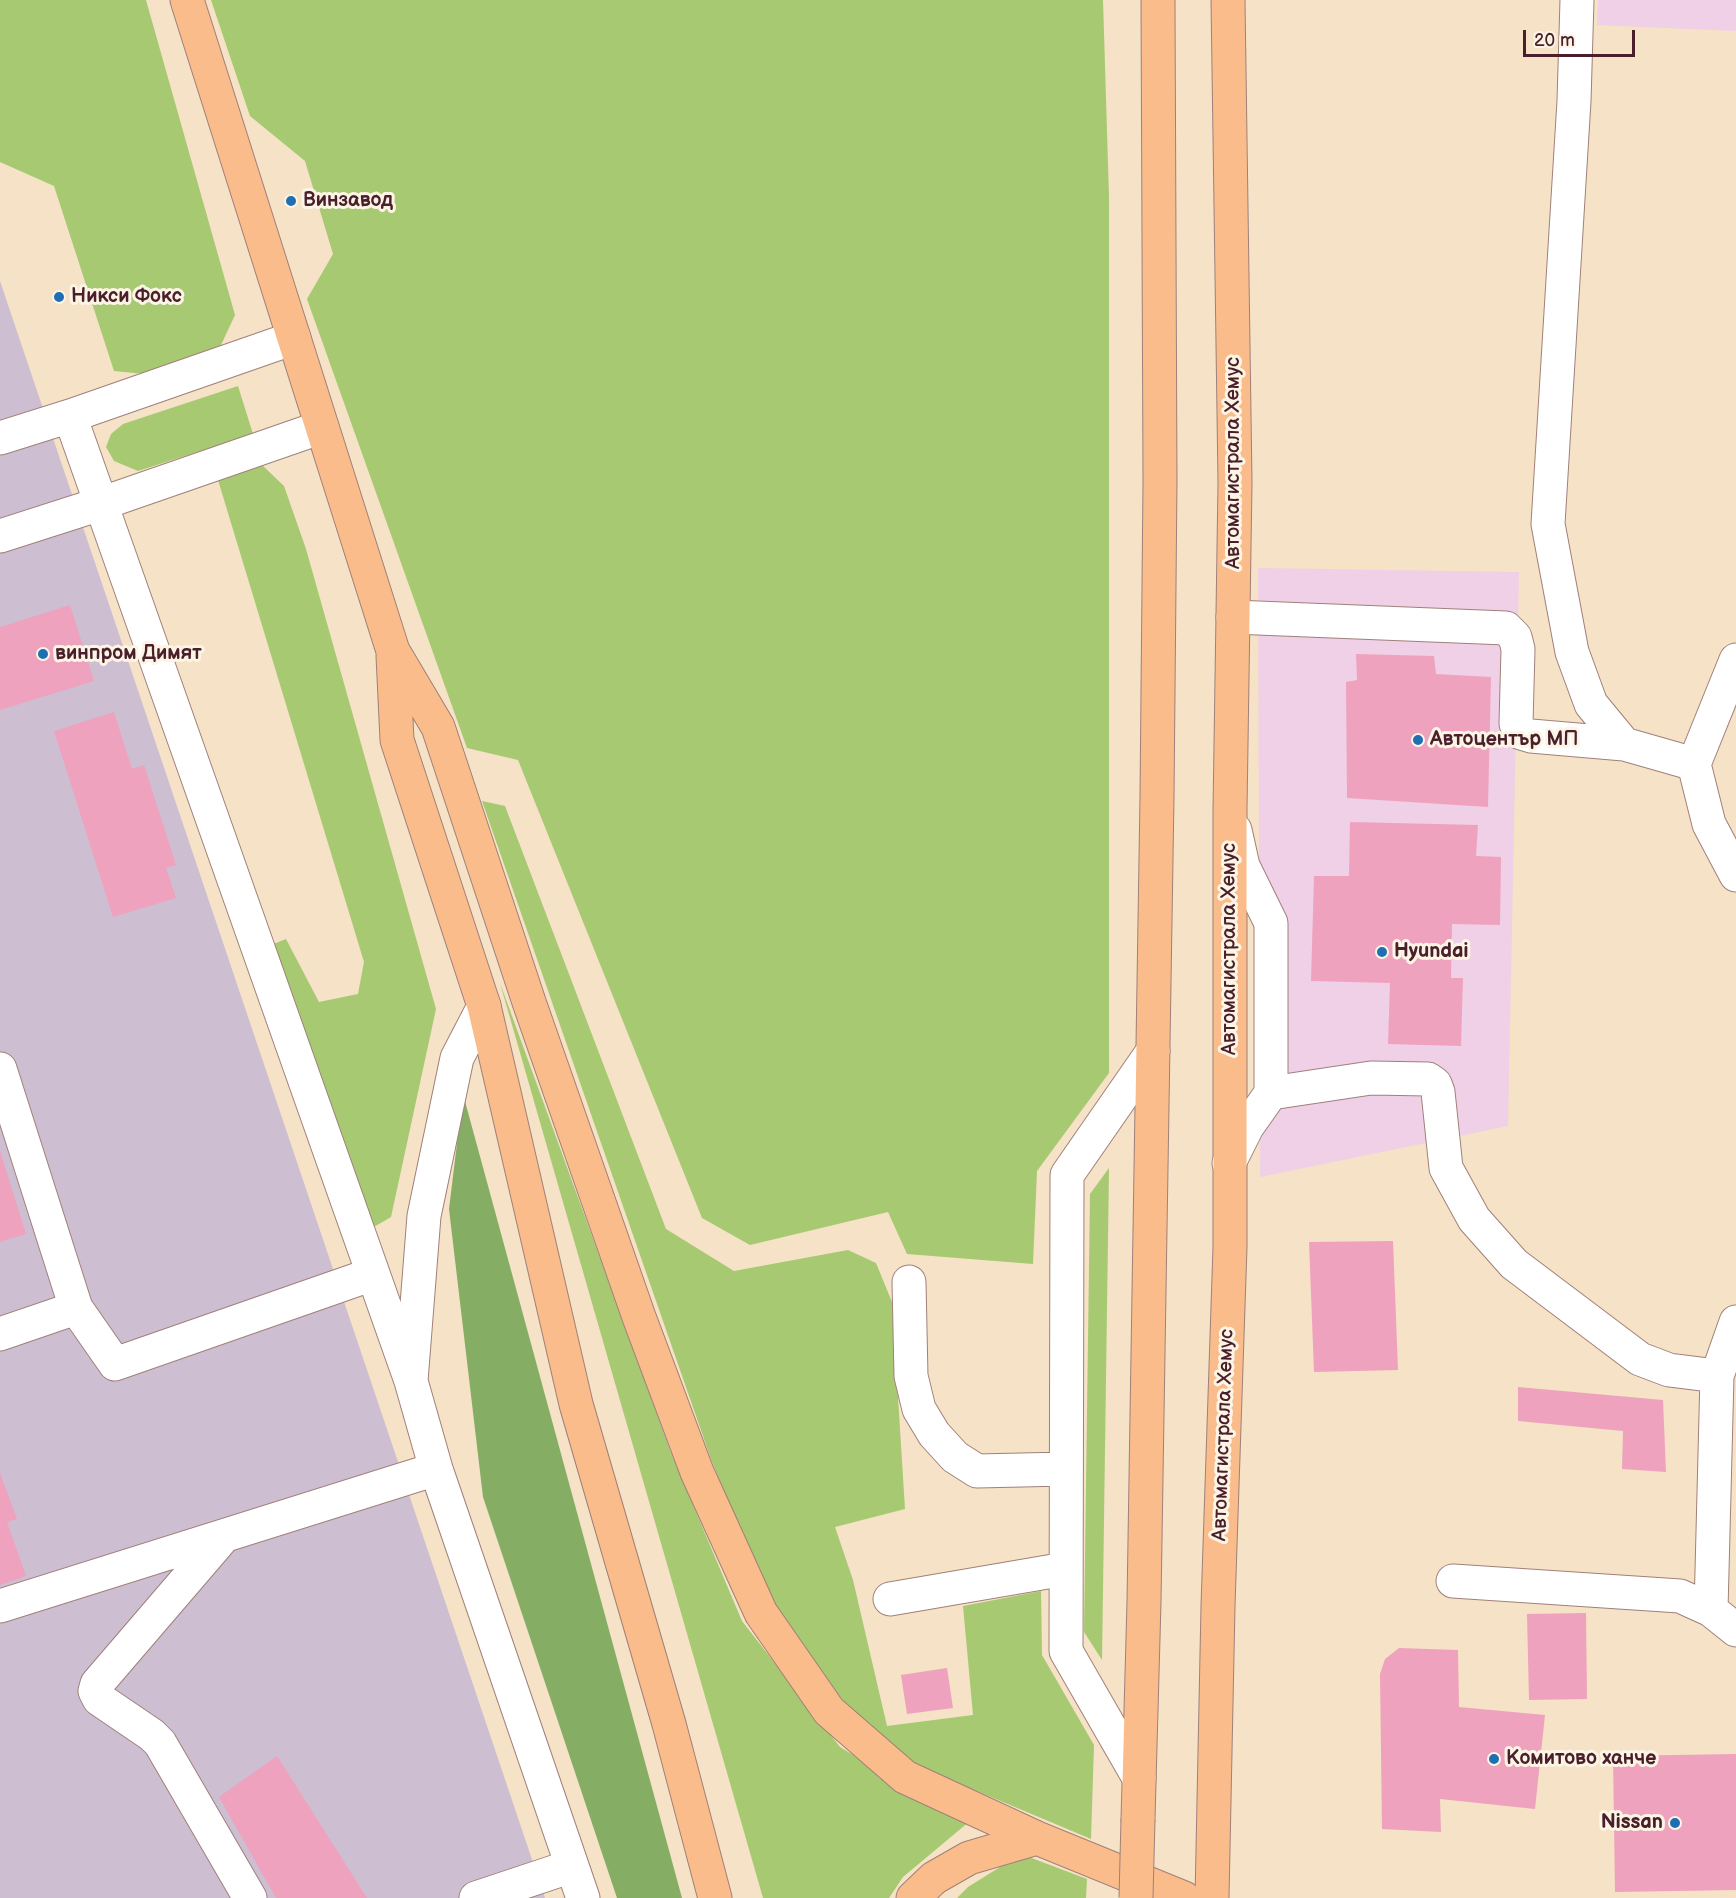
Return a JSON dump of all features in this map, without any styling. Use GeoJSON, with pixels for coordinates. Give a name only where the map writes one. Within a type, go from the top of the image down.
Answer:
{"type":"FeatureCollection","features":[{"type":"Feature","properties":{"kind":"main road"},"geometry":{"type":"LineString","coordinates":[[187,0],[393,651],[438,728],[639,1317],[697,1472],[761,1613],[829,1712],[905,1777],[1037,1838],[1184,1898]]}},
{"type":"Feature","properties":{"kind":"main road"},"geometry":{"type":"LineString","coordinates":[[1137,1898],[1153,1052],[1160,481],[1158,0]]}},
{"type":"Feature","properties":{"kind":"main road","name":"Автомагистрала Хемус"},"geometry":{"type":"LineString","coordinates":[[1212,1898],[1218,1606],[1230,1247],[1230,810],[1235,483],[1228,0]]}},
{"type":"Feature","properties":{"kind":"main road"},"geometry":{"type":"LineString","coordinates":[[393,651],[398,740],[484,1006],[576,1404],[669,1724],[715,1898]]}},
{"type":"Feature","properties":{"kind":"main road"},"geometry":{"type":"LineString","coordinates":[[913,1898],[934,1878],[969,1858],[1037,1838]]}},
{"type":"Feature","properties":{"kind":"lane"},"geometry":{"type":"LineString","coordinates":[[1577,0],[1574,101],[1548,524],[1572,652],[1591,704],[1624,744]]}},
{"type":"Feature","properties":{"kind":"lane"},"geometry":{"type":"LineString","coordinates":[[0,438],[294,338]]}},
{"type":"Feature","properties":{"kind":"lane"},"geometry":{"type":"LineString","coordinates":[[70,416],[411,1381],[436,1469],[583,1898]]}},
{"type":"Feature","properties":{"kind":"lane"},"geometry":{"type":"LineString","coordinates":[[0,536],[322,427]]}},
{"type":"Feature","properties":{"kind":"lane"},"geometry":{"type":"LineString","coordinates":[[1233,617],[1506,628],[1515,637],[1518,650],[1516,724],[1521,733],[1531,736],[1624,744],[1694,764]]}},
{"type":"Feature","properties":{"kind":"lane"},"geometry":{"type":"LineString","coordinates":[[1736,660],[1694,764],[1709,824],[1736,875]]}},
{"type":"Feature","properties":{"kind":"lane"},"geometry":{"type":"LineString","coordinates":[[1229,1163],[1247,1127],[1271,1093],[1271,923],[1243,866],[1230,810]]}},
{"type":"Feature","properties":{"kind":"lane"},"geometry":{"type":"LineString","coordinates":[[411,1381],[424,1216],[457,1058],[484,1006]]}},
{"type":"Feature","properties":{"kind":"lane"},"geometry":{"type":"LineString","coordinates":[[1139,1778],[1066,1651],[1067,1175],[1153,1052]]}},
{"type":"Feature","properties":{"kind":"lane"},"geometry":{"type":"LineString","coordinates":[[0,1069],[75,1308],[115,1364],[373,1274]]}},
{"type":"Feature","properties":{"kind":"lane"},"geometry":{"type":"LineString","coordinates":[[1271,1093],[1371,1078],[1428,1079],[1435,1084],[1438,1092],[1446,1168],[1474,1220],[1514,1264],[1640,1359],[1670,1370],[1718,1376]]}},
{"type":"Feature","properties":{"kind":"lane"},"geometry":{"type":"LineString","coordinates":[[909,1282],[911,1376],[919,1409],[934,1434],[955,1457],[977,1471],[1066,1469]]}},
{"type":"Feature","properties":{"kind":"lane"},"geometry":{"type":"LineString","coordinates":[[0,1334],[75,1308]]}},
{"type":"Feature","properties":{"kind":"lane"},"geometry":{"type":"LineString","coordinates":[[1712,1610],[1718,1376],[1736,1322]]}},
{"type":"Feature","properties":{"kind":"lane"},"geometry":{"type":"LineString","coordinates":[[0,1606],[436,1469]]}},
{"type":"Feature","properties":{"kind":"lane"},"geometry":{"type":"LineString","coordinates":[[224,1536],[97,1684],[95,1691],[99,1699],[152,1735],[160,1743],[250,1898]]}},
{"type":"Feature","properties":{"kind":"lane"},"geometry":{"type":"LineString","coordinates":[[890,1599],[1065,1569]]}},
{"type":"Feature","properties":{"kind":"lane"},"geometry":{"type":"LineString","coordinates":[[1453,1581],[1680,1596],[1712,1610],[1736,1630]]}},
{"type":"Feature","properties":{"kind":"lane"},"geometry":{"type":"LineString","coordinates":[[476,1898],[572,1866]]}},
{"type":"Feature","properties":{"kind":"shaded area"},"geometry":{"type":"Polygon","coordinates":[[[1598,0],[1736,0],[1736,31],[1597,25],[1598,0]]]}},
{"type":"Feature","properties":{"kind":"shaded area"},"geometry":{"type":"Polygon","coordinates":[[[0,281],[545,1898],[0,1898],[0,281]]]}},
{"type":"Feature","properties":{"kind":"shaded area"},"geometry":{"type":"Polygon","coordinates":[[[1258,568],[1519,572],[1508,1126],[1260,1177],[1258,568]]]}},
{"type":"Feature","properties":{"kind":"green space"},"geometry":{"type":"Polygon","coordinates":[[[0,0],[146,0],[235,315],[221,345],[155,375],[114,371],[54,186],[0,162],[0,0]]]}},
{"type":"Feature","properties":{"kind":"green space"},"geometry":{"type":"Polygon","coordinates":[[[211,0],[1103,0],[1109,197],[1109,1073],[1037,1171],[1033,1264],[907,1254],[888,1212],[750,1245],[702,1218],[518,760],[467,748],[307,299],[333,254],[305,161],[250,116],[211,0]]]}},
{"type":"Feature","properties":{"kind":"green space"},"geometry":{"type":"Polygon","coordinates":[[[238,386],[253,434],[138,471],[114,461],[106,447],[111,434],[123,424],[238,386]]]}},
{"type":"Feature","properties":{"kind":"green space"},"geometry":{"type":"Polygon","coordinates":[[[262,465],[284,486],[306,549],[436,1009],[391,1217],[372,1228],[271,945],[286,939],[319,1002],[358,994],[364,962],[218,480],[262,465]]]}},
{"type":"Feature","properties":{"kind":"green space"},"geometry":{"type":"Polygon","coordinates":[[[482,801],[505,806],[666,1229],[734,1271],[848,1250],[876,1263],[892,1302],[905,1509],[835,1527],[853,1580],[887,1726],[973,1715],[963,1606],[1041,1591],[1042,1655],[1094,1745],[1091,1839],[915,1765],[846,1705],[768,1601],[711,1459],[482,801]]]}},
{"type":"Feature","properties":{"kind":"green space"},"geometry":{"type":"Polygon","coordinates":[[[500,983],[671,1453],[742,1621],[840,1747],[922,1797],[970,1821],[903,1877],[889,1898],[763,1898],[500,983]]]}},
{"type":"Feature","properties":{"kind":"green space"},"geometry":{"type":"Polygon","coordinates":[[[463,1094],[682,1898],[617,1898],[483,1497],[449,1209],[463,1094]]]}},
{"type":"Feature","properties":{"kind":"green space"},"geometry":{"type":"Polygon","coordinates":[[[1109,1168],[1102,1660],[1084,1632],[1090,1194],[1109,1168]]]}},
{"type":"Feature","properties":{"kind":"green space"},"geometry":{"type":"Polygon","coordinates":[[[1021,1854],[1087,1879],[1086,1898],[957,1898],[968,1887],[1021,1854]]]}},
{"type":"Feature","properties":{"kind":"building","name":"винпром Димят"},"geometry":{"type":"Polygon","coordinates":[[[70,605],[94,681],[0,710],[0,627],[70,605]]]}},
{"type":"Feature","properties":{"kind":"building","name":"Автоцентър МП"},"geometry":{"type":"Polygon","coordinates":[[[1356,654],[1434,656],[1436,674],[1491,677],[1488,807],[1347,798],[1346,682],[1357,680],[1356,654]]]}},
{"type":"Feature","properties":{"kind":"building"},"geometry":{"type":"Polygon","coordinates":[[[114,712],[132,769],[144,765],[176,865],[166,868],[176,898],[113,917],[54,731],[114,712]]]}},
{"type":"Feature","properties":{"kind":"building","name":"Hyundai"},"geometry":{"type":"Polygon","coordinates":[[[1350,822],[1478,825],[1476,856],[1501,857],[1500,925],[1452,924],[1451,978],[1463,978],[1461,1046],[1388,1044],[1390,983],[1311,981],[1314,876],[1349,876],[1350,822]]]}},
{"type":"Feature","properties":{"kind":"building"},"geometry":{"type":"Polygon","coordinates":[[[0,1151],[26,1234],[0,1242],[0,1151]]]}},
{"type":"Feature","properties":{"kind":"building"},"geometry":{"type":"Polygon","coordinates":[[[1393,1241],[1398,1370],[1314,1372],[1309,1242],[1393,1241]]]}},
{"type":"Feature","properties":{"kind":"building"},"geometry":{"type":"Polygon","coordinates":[[[1518,1387],[1663,1400],[1666,1472],[1622,1469],[1623,1431],[1518,1421],[1518,1387]]]}},
{"type":"Feature","properties":{"kind":"building"},"geometry":{"type":"Polygon","coordinates":[[[0,1473],[17,1519],[7,1522],[26,1576],[0,1585],[0,1473]]]}},
{"type":"Feature","properties":{"kind":"building"},"geometry":{"type":"Polygon","coordinates":[[[1586,1613],[1587,1699],[1529,1700],[1527,1614],[1586,1613]]]}},
{"type":"Feature","properties":{"kind":"building"},"geometry":{"type":"Polygon","coordinates":[[[1399,1648],[1458,1650],[1459,1707],[1545,1715],[1535,1809],[1440,1799],[1441,1832],[1382,1829],[1380,1674],[1385,1659],[1399,1648]]]}},
{"type":"Feature","properties":{"kind":"building"},"geometry":{"type":"Polygon","coordinates":[[[947,1668],[953,1708],[907,1714],[901,1675],[947,1668]]]}},
{"type":"Feature","properties":{"kind":"building","name":"Nissan"},"geometry":{"type":"Polygon","coordinates":[[[1736,1754],[1736,1890],[1615,1892],[1613,1756],[1736,1754]]]}},
{"type":"Feature","properties":{"kind":"building"},"geometry":{"type":"Polygon","coordinates":[[[277,1756],[367,1898],[276,1898],[219,1797],[277,1756]]]}},
{"type":"Feature","properties":{"kind":"place","name":"Винзавод"},"geometry":{"type":"Point","coordinates":[291,201]}},
{"type":"Feature","properties":{"kind":"place","name":"Никси Фокс"},"geometry":{"type":"Point","coordinates":[59,297]}},
{"type":"Feature","properties":{"kind":"place","name":"винпром Димят"},"geometry":{"type":"Point","coordinates":[43,654]}},
{"type":"Feature","properties":{"kind":"place","name":"Автоцентър МП"},"geometry":{"type":"Point","coordinates":[1418,740]}},
{"type":"Feature","properties":{"kind":"place","name":"Hyundai"},"geometry":{"type":"Point","coordinates":[1382,952]}},
{"type":"Feature","properties":{"kind":"place","name":"Комитово ханче"},"geometry":{"type":"Point","coordinates":[1494,1759]}},
{"type":"Feature","properties":{"kind":"place","name":"Nissan"},"geometry":{"type":"Point","coordinates":[1675,1823]}}]}
